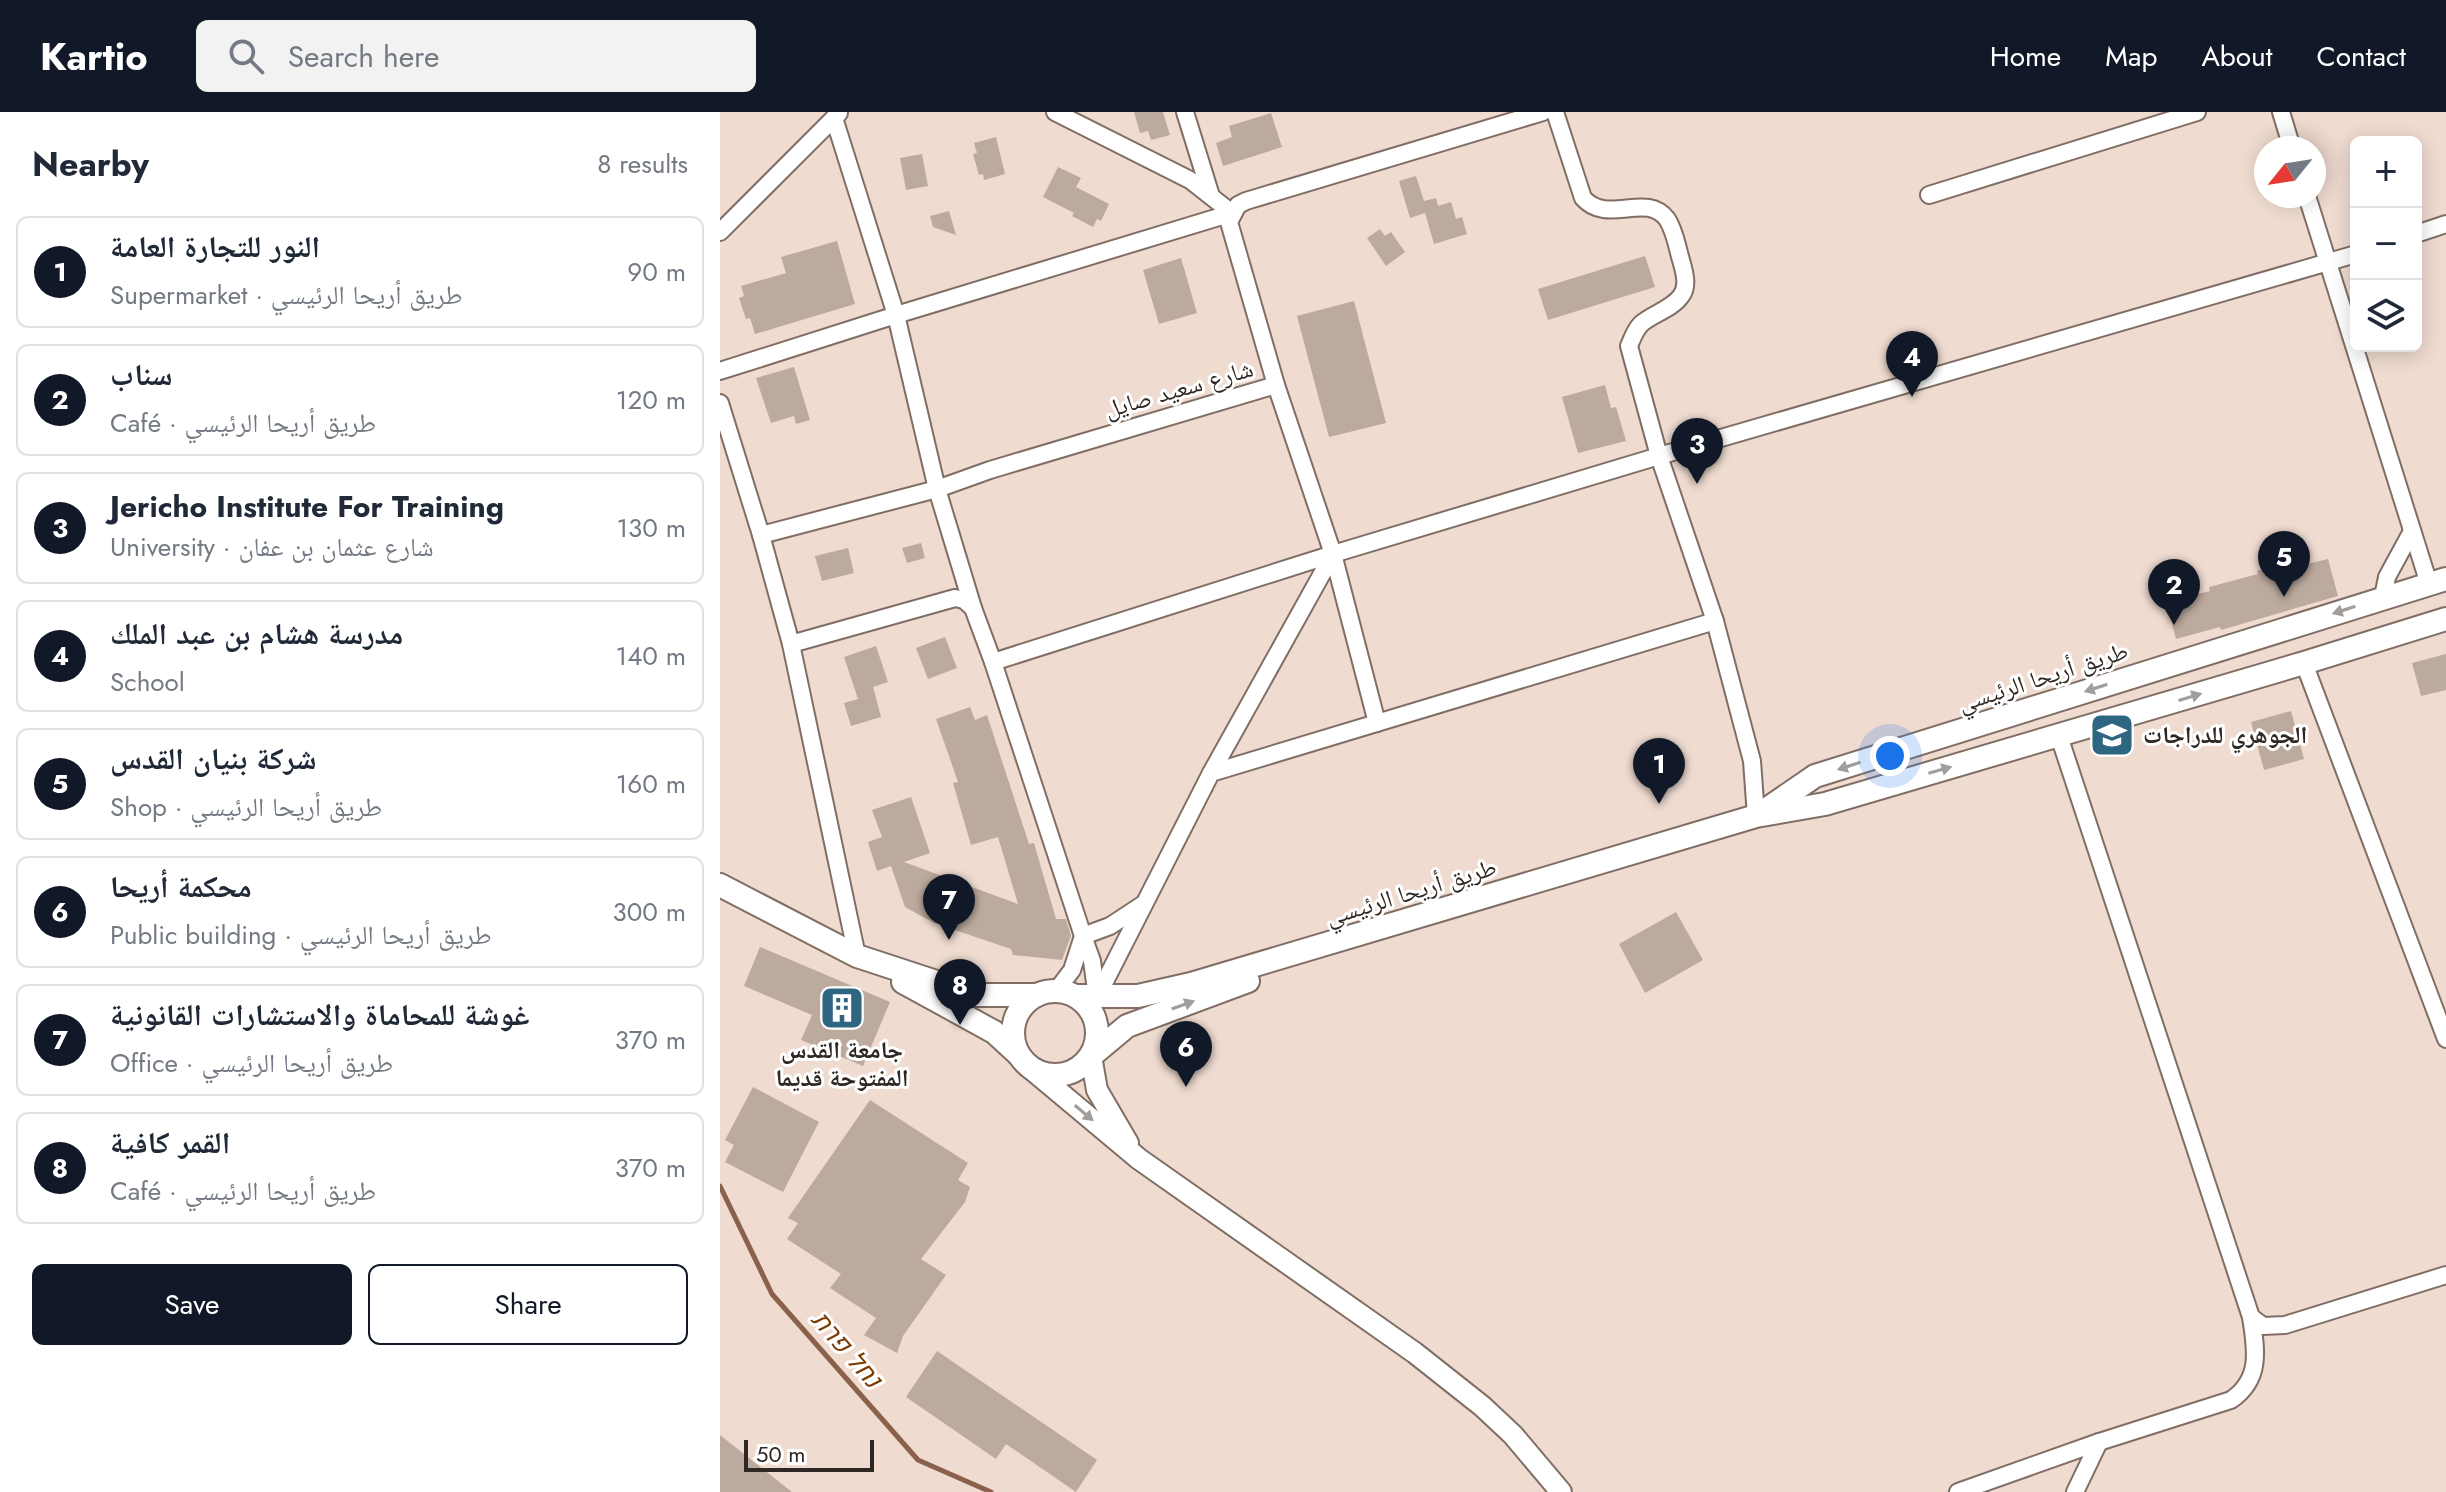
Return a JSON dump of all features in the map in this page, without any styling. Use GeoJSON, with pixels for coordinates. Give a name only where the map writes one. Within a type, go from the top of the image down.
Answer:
{"type":"FeatureCollection","features":[{"type":"Feature","properties":{"kind":"main road","name":"طريق أريحا الرئيسي"},"geometry":{"type":"LineString","coordinates":[[1756,816],[1815,776],[2437,582]]}},
{"type":"Feature","properties":{"kind":"main road","name":"طريق أريحا الرئيسي"},"geometry":{"type":"LineString","coordinates":[[720,885],[857,956],[976,995],[1138,996],[1178,987],[1756,816],[1825,804],[2446,619]]}},
{"type":"Feature","properties":{"kind":"main road"},"geometry":{"type":"LineString","coordinates":[[857,956],[994,1032],[1042,1074],[1057,1076],[1080,1069],[1127,1026],[1248,981],[1363,933]]}},
{"type":"Feature","properties":{"kind":"main road"},"geometry":{"type":"LineString","coordinates":[[1025,1062],[1014,1043],[1013,1028],[1017,1015],[1025,1003],[1067,995],[1087,1005],[1094,1017],[1098,1030],[1097,1044],[1091,1056]]}},
{"type":"Feature","properties":{"kind":"street"},"geometry":{"type":"LineString","coordinates":[[1055,112],[1190,180],[1232,213]]}},
{"type":"Feature","properties":{"kind":"street"},"geometry":{"type":"LineString","coordinates":[[1185,112],[1212,197]]}},
{"type":"Feature","properties":{"kind":"street"},"geometry":{"type":"LineString","coordinates":[[1276,385],[1229,222],[1238,205],[1543,112]]}},
{"type":"Feature","properties":{"kind":"street"},"geometry":{"type":"LineString","coordinates":[[1555,112],[1583,198],[1588,204],[1608,211],[1649,207],[1660,212],[1672,228],[1685,272],[1681,296],[1641,324],[1629,346],[1659,456],[1715,621],[1752,761],[1756,816]]}},
{"type":"Feature","properties":{"kind":"street"},"geometry":{"type":"LineString","coordinates":[[1929,195],[2197,112]]}},
{"type":"Feature","properties":{"kind":"street"},"geometry":{"type":"LineString","coordinates":[[2281,112],[2288,136]]}},
{"type":"Feature","properties":{"kind":"street"},"geometry":{"type":"LineString","coordinates":[[720,232],[837,115],[896,315],[937,489],[973,608],[1092,961],[1067,995]]}},
{"type":"Feature","properties":{"kind":"street"},"geometry":{"type":"LineString","coordinates":[[2311,208],[2412,531],[2437,582]]}},
{"type":"Feature","properties":{"kind":"street"},"geometry":{"type":"LineString","coordinates":[[720,371],[1232,213]]}},
{"type":"Feature","properties":{"kind":"street"},"geometry":{"type":"LineString","coordinates":[[2422,232],[2446,224]]}},
{"type":"Feature","properties":{"kind":"street"},"geometry":{"type":"LineString","coordinates":[[993,662],[1333,554],[1659,456],[2350,256]]}},
{"type":"Feature","properties":{"kind":"street","name":"شارع سعيد صايل"},"geometry":{"type":"LineString","coordinates":[[761,535],[937,489],[990,470],[1276,385],[1333,554],[1377,723]]}},
{"type":"Feature","properties":{"kind":"street"},"geometry":{"type":"LineString","coordinates":[[720,403],[791,644],[857,956]]}},
{"type":"Feature","properties":{"kind":"street"},"geometry":{"type":"LineString","coordinates":[[2383,597],[2387,577],[2412,531]]}},
{"type":"Feature","properties":{"kind":"street"},"geometry":{"type":"LineString","coordinates":[[1067,995],[1146,903],[1211,773],[1333,554]]}},
{"type":"Feature","properties":{"kind":"street"},"geometry":{"type":"LineString","coordinates":[[791,644],[955,598],[964,600],[973,608]]}},
{"type":"Feature","properties":{"kind":"street"},"geometry":{"type":"LineString","coordinates":[[1211,773],[1715,621]]}},
{"type":"Feature","properties":{"kind":"street"},"geometry":{"type":"LineString","coordinates":[[2304,663],[2446,1039]]}},
{"type":"Feature","properties":{"kind":"street"},"geometry":{"type":"LineString","coordinates":[[1958,1492],[2231,1400],[2242,1392],[2253,1373],[2256,1350],[2251,1317],[2059,736]]}},
{"type":"Feature","properties":{"kind":"street"},"geometry":{"type":"LineString","coordinates":[[1083,936],[1110,926],[1146,903]]}},
{"type":"Feature","properties":{"kind":"street"},"geometry":{"type":"LineString","coordinates":[[1067,995],[1083,936]]}},
{"type":"Feature","properties":{"kind":"street"},"geometry":{"type":"LineString","coordinates":[[1091,1056],[1097,1090],[1139,1159]]}},
{"type":"Feature","properties":{"kind":"street"},"geometry":{"type":"LineString","coordinates":[[1025,1062],[1139,1159],[1415,1353],[1482,1406],[1513,1435],[1561,1492]]}},
{"type":"Feature","properties":{"kind":"street"},"geometry":{"type":"LineString","coordinates":[[2251,1317],[2263,1326],[2285,1325],[2446,1275]]}},
{"type":"Feature","properties":{"kind":"street"},"geometry":{"type":"LineString","coordinates":[[2075,1492],[2099,1442]]}},
{"type":"Feature","properties":{"kind":"building"},"geometry":{"type":"Polygon","coordinates":[[[1134,112],[1163,112],[1170,135],[1151,140],[1148,131],[1140,133],[1134,112]]]}},
{"type":"Feature","properties":{"kind":"building"},"geometry":{"type":"Polygon","coordinates":[[[1271,113],[1282,147],[1223,166],[1216,143],[1232,137],[1229,126],[1271,113]]]}},
{"type":"Feature","properties":{"kind":"building"},"geometry":{"type":"Polygon","coordinates":[[[996,137],[1005,174],[984,180],[983,174],[979,175],[973,154],[977,153],[974,143],[996,137]]]}},
{"type":"Feature","properties":{"kind":"building"},"geometry":{"type":"Polygon","coordinates":[[[922,154],[928,186],[906,190],[900,158],[922,154]]]}},
{"type":"Feature","properties":{"kind":"building"},"geometry":{"type":"Polygon","coordinates":[[[1058,167],[1081,178],[1076,187],[1109,204],[1101,221],[1097,219],[1093,227],[1043,197],[1058,167]]]}},
{"type":"Feature","properties":{"kind":"building"},"geometry":{"type":"Polygon","coordinates":[[[1416,176],[1424,201],[1436,198],[1438,206],[1451,202],[1456,219],[1462,217],[1467,234],[1434,244],[1425,213],[1410,218],[1399,181],[1416,176]]]}},
{"type":"Feature","properties":{"kind":"building"},"geometry":{"type":"Polygon","coordinates":[[[949,211],[956,235],[933,227],[930,216],[949,211]]]}},
{"type":"Feature","properties":{"kind":"building"},"geometry":{"type":"Polygon","coordinates":[[[1380,229],[1385,236],[1391,232],[1405,252],[1386,266],[1367,238],[1380,229]]]}},
{"type":"Feature","properties":{"kind":"building"},"geometry":{"type":"Polygon","coordinates":[[[837,241],[855,304],[755,334],[739,298],[744,296],[741,286],[786,273],[781,257],[837,241]]]}},
{"type":"Feature","properties":{"kind":"building"},"geometry":{"type":"Polygon","coordinates":[[[1645,256],[1655,287],[1548,320],[1538,289],[1645,256]]]}},
{"type":"Feature","properties":{"kind":"building"},"geometry":{"type":"Polygon","coordinates":[[[1181,258],[1197,313],[1159,324],[1143,270],[1181,258]]]}},
{"type":"Feature","properties":{"kind":"building"},"geometry":{"type":"Polygon","coordinates":[[[1354,301],[1386,423],[1329,437],[1297,316],[1354,301]]]}},
{"type":"Feature","properties":{"kind":"building"},"geometry":{"type":"Polygon","coordinates":[[[794,367],[810,420],[796,424],[794,416],[771,423],[756,378],[794,367]]]}},
{"type":"Feature","properties":{"kind":"building"},"geometry":{"type":"Polygon","coordinates":[[[1605,385],[1611,408],[1616,407],[1626,441],[1578,453],[1562,397],[1605,385]]]}},
{"type":"Feature","properties":{"kind":"building"},"geometry":{"type":"Polygon","coordinates":[[[921,543],[925,558],[907,563],[902,548],[921,543]]]}},
{"type":"Feature","properties":{"kind":"building"},"geometry":{"type":"Polygon","coordinates":[[[848,548],[854,573],[822,581],[815,556],[848,548]]]}},
{"type":"Feature","properties":{"kind":"building"},"geometry":{"type":"Polygon","coordinates":[[[2328,559],[2338,596],[2221,630],[2220,627],[2176,639],[2166,602],[2210,591],[2209,587],[2288,562],[2290,568],[2328,559]]]}},
{"type":"Feature","properties":{"kind":"building"},"geometry":{"type":"Polygon","coordinates":[[[945,637],[957,668],[928,679],[916,648],[945,637]]]}},
{"type":"Feature","properties":{"kind":"building"},"geometry":{"type":"Polygon","coordinates":[[[876,646],[888,682],[873,687],[881,717],[851,726],[844,703],[858,699],[844,657],[876,646]]]}},
{"type":"Feature","properties":{"kind":"building"},"geometry":{"type":"Polygon","coordinates":[[[2446,654],[2446,690],[2421,696],[2412,663],[2446,654]]]}},
{"type":"Feature","properties":{"kind":"building"},"geometry":{"type":"Polygon","coordinates":[[[970,707],[975,720],[987,715],[1029,844],[1034,843],[1056,919],[1066,919],[1071,936],[1062,960],[1013,955],[1011,949],[934,923],[905,907],[891,866],[877,871],[868,842],[882,837],[872,810],[911,797],[930,853],[904,862],[1018,904],[998,837],[971,845],[953,783],[958,782],[936,719],[970,707]]]}},
{"type":"Feature","properties":{"kind":"building"},"geometry":{"type":"Polygon","coordinates":[[[2291,711],[2304,759],[2264,770],[2251,722],[2291,711]]]}},
{"type":"Feature","properties":{"kind":"building"},"geometry":{"type":"Polygon","coordinates":[[[1676,912],[1703,960],[1645,993],[1619,944],[1676,912]]]}},
{"type":"Feature","properties":{"kind":"building","name":"جامعة القدس المفتوحة قديما"},"geometry":{"type":"Polygon","coordinates":[[[760,947],[890,1002],[863,1066],[801,1040],[812,1015],[744,986],[760,947]]]}},
{"type":"Feature","properties":{"kind":"building"},"geometry":{"type":"Polygon","coordinates":[[[753,1087],[819,1122],[783,1192],[725,1162],[734,1145],[725,1140],[753,1087]]]}},
{"type":"Feature","properties":{"kind":"building"},"geometry":{"type":"Polygon","coordinates":[[[870,1100],[968,1163],[958,1180],[970,1187],[965,1202],[921,1259],[946,1275],[903,1336],[897,1353],[864,1335],[876,1318],[830,1288],[841,1274],[787,1239],[798,1223],[788,1218],[870,1100]]]}},
{"type":"Feature","properties":{"kind":"building"},"geometry":{"type":"Polygon","coordinates":[[[937,1351],[1097,1460],[1076,1492],[1006,1444],[996,1459],[906,1397],[937,1351]]]}},
{"type":"Feature","properties":{"kind":"building"},"geometry":{"type":"Polygon","coordinates":[[[720,1435],[792,1492],[720,1492],[720,1435]]]}},
{"type":"Feature","properties":{"kind":"waterway","name":"נחל פרת"},"geometry":{"type":"LineString","coordinates":[[720,1186],[772,1294],[918,1460],[991,1492]]}},
{"type":"Feature","properties":{"kind":"place","name":"مدرسة هشام بن عبد الملك"},"geometry":{"type":"Point","coordinates":[1912,397]}},
{"type":"Feature","properties":{"kind":"place","name":"Jericho Institute For Training"},"geometry":{"type":"Point","coordinates":[1697,484]}},
{"type":"Feature","properties":{"kind":"place","name":"شركة بنيان القدس"},"geometry":{"type":"Point","coordinates":[2284,597]}},
{"type":"Feature","properties":{"kind":"place","name":"سناب"},"geometry":{"type":"Point","coordinates":[2174,625]}},
{"type":"Feature","properties":{"kind":"place","name":"الجوهري للدراجات"},"geometry":{"type":"Point","coordinates":[2112,735]}},
{"type":"Feature","properties":{"kind":"place","name":"النور للتجارة العامة"},"geometry":{"type":"Point","coordinates":[1659,804]}},
{"type":"Feature","properties":{"kind":"place","name":"غوشة للمحاماة والاستشارات القانونية"},"geometry":{"type":"Point","coordinates":[949,940]}},
{"type":"Feature","properties":{"kind":"place","name":"جامعة القدس المفتوحة قديما"},"geometry":{"type":"Point","coordinates":[842,1008]}},
{"type":"Feature","properties":{"kind":"place","name":"القمر كافية"},"geometry":{"type":"Point","coordinates":[960,1025]}},
{"type":"Feature","properties":{"kind":"place","name":"محكمة أريحا"},"geometry":{"type":"Point","coordinates":[1186,1087]}}]}
